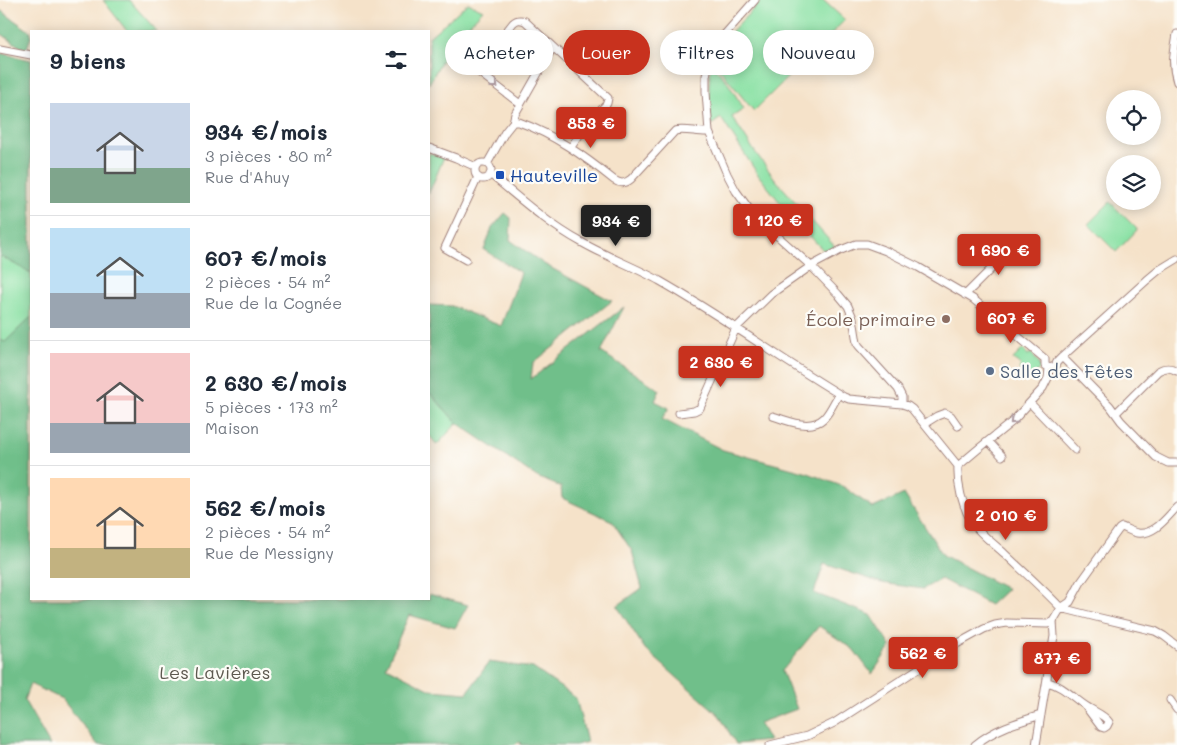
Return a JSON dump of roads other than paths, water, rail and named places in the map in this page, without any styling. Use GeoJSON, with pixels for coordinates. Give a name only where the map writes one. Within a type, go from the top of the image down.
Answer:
{"type":"FeatureCollection","features":[{"type":"Feature","properties":{"kind":"street"},"geometry":{"type":"LineString","coordinates":[[755,0],[717,43],[710,56],[706,76],[709,132],[727,174],[742,200],[756,216],[811,266],[848,306],[853,318],[857,343],[898,389],[902,395],[902,404]]}},
{"type":"Feature","properties":{"kind":"street"},"geometry":{"type":"LineString","coordinates":[[507,30],[512,23],[521,19],[535,30]]}},
{"type":"Feature","properties":{"kind":"street"},"geometry":{"type":"LineString","coordinates":[[1177,34],[1173,55],[1173,68],[1177,82]]}},
{"type":"Feature","properties":{"kind":"street"},"geometry":{"type":"LineString","coordinates":[[553,46],[608,98],[606,105],[587,124],[571,147]]}},
{"type":"Feature","properties":{"kind":"street"},"geometry":{"type":"LineString","coordinates":[[0,49],[30,55]]}},
{"type":"Feature","properties":{"kind":"street"},"geometry":{"type":"LineString","coordinates":[[482,75],[520,104]]}},
{"type":"Feature","properties":{"kind":"street"},"geometry":{"type":"LineString","coordinates":[[487,164],[513,122],[520,104],[536,75]]}},
{"type":"Feature","properties":{"kind":"street"},"geometry":{"type":"LineString","coordinates":[[513,122],[526,125],[571,147],[621,184],[631,179],[675,131],[709,132]]}},
{"type":"Feature","properties":{"kind":"street"},"geometry":{"type":"LineString","coordinates":[[430,148],[476,167]]}},
{"type":"Feature","properties":{"kind":"street"},"geometry":{"type":"LineString","coordinates":[[478,177],[475,173],[476,167],[481,163],[487,164],[491,170],[490,174],[537,213],[580,242],[660,281],[839,394],[849,399],[908,406],[958,466],[962,497],[971,521],[985,537],[1043,589],[1061,608],[1155,631],[1177,646]]}},
{"type":"Feature","properties":{"kind":"street"},"geometry":{"type":"LineString","coordinates":[[478,177],[485,178],[490,174]]}},
{"type":"Feature","properties":{"kind":"street"},"geometry":{"type":"LineString","coordinates":[[466,260],[445,248],[478,177]]}},
{"type":"Feature","properties":{"kind":"street"},"geometry":{"type":"LineString","coordinates":[[679,413],[691,412],[700,408],[736,328],[771,294],[811,266],[856,244],[878,247],[895,255],[982,305],[1045,359],[1045,365],[1050,368]]}},
{"type":"Feature","properties":{"kind":"street"},"geometry":{"type":"LineString","coordinates":[[965,295],[1011,249],[1022,244]]}},
{"type":"Feature","properties":{"kind":"street"},"geometry":{"type":"LineString","coordinates":[[1050,368],[1055,366],[1059,360],[1147,280],[1177,259]]}},
{"type":"Feature","properties":{"kind":"street"},"geometry":{"type":"LineString","coordinates":[[1045,359],[1048,356],[1052,356],[1059,360],[1110,406],[1156,457],[1168,463],[1177,463]]}},
{"type":"Feature","properties":{"kind":"street"},"geometry":{"type":"LineString","coordinates":[[958,466],[1013,421],[1030,403],[1046,383],[1050,368]]}},
{"type":"Feature","properties":{"kind":"street"},"geometry":{"type":"LineString","coordinates":[[1116,413],[1158,371],[1163,368],[1177,371]]}},
{"type":"Feature","properties":{"kind":"street"},"geometry":{"type":"LineString","coordinates":[[773,416],[802,425],[819,422],[826,415],[839,394]]}},
{"type":"Feature","properties":{"kind":"street"},"geometry":{"type":"LineString","coordinates":[[1030,403],[1074,450]]}},
{"type":"Feature","properties":{"kind":"street"},"geometry":{"type":"LineString","coordinates":[[924,424],[945,413],[951,416],[958,426]]}},
{"type":"Feature","properties":{"kind":"street"},"geometry":{"type":"LineString","coordinates":[[988,441],[1002,456]]}},
{"type":"Feature","properties":{"kind":"street"},"geometry":{"type":"LineString","coordinates":[[770,745],[807,736],[834,723],[955,645],[984,629],[1007,623],[1048,624],[1053,621],[1061,608],[1070,602],[1080,582],[1122,526],[1136,533],[1148,532],[1177,507]]}},
{"type":"Feature","properties":{"kind":"street"},"geometry":{"type":"LineString","coordinates":[[1036,745],[1054,636],[1053,621]]}},
{"type":"Feature","properties":{"kind":"street"},"geometry":{"type":"LineString","coordinates":[[1047,682],[1056,685],[1086,707]]}},
{"type":"Feature","properties":{"kind":"street"},"geometry":{"type":"LineString","coordinates":[[1170,700],[1177,710]]}},
{"type":"Feature","properties":{"kind":"street"},"geometry":{"type":"LineString","coordinates":[[975,745],[986,736],[1000,729],[1042,714]]}},
{"type":"Feature","properties":{"kind":"place","name":"Hauteville"},"geometry":{"type":"Point","coordinates":[500,175]}},
{"type":"Feature","properties":{"kind":"place","name":"École primaire"},"geometry":{"type":"Point","coordinates":[946,319]}},
{"type":"Feature","properties":{"kind":"place","name":"Salle des Fêtes"},"geometry":{"type":"Point","coordinates":[990,371]}},
{"type":"Feature","properties":{"kind":"park label","name":"Les Lavières"},"geometry":{"type":"Point","coordinates":[215,672]}}]}
